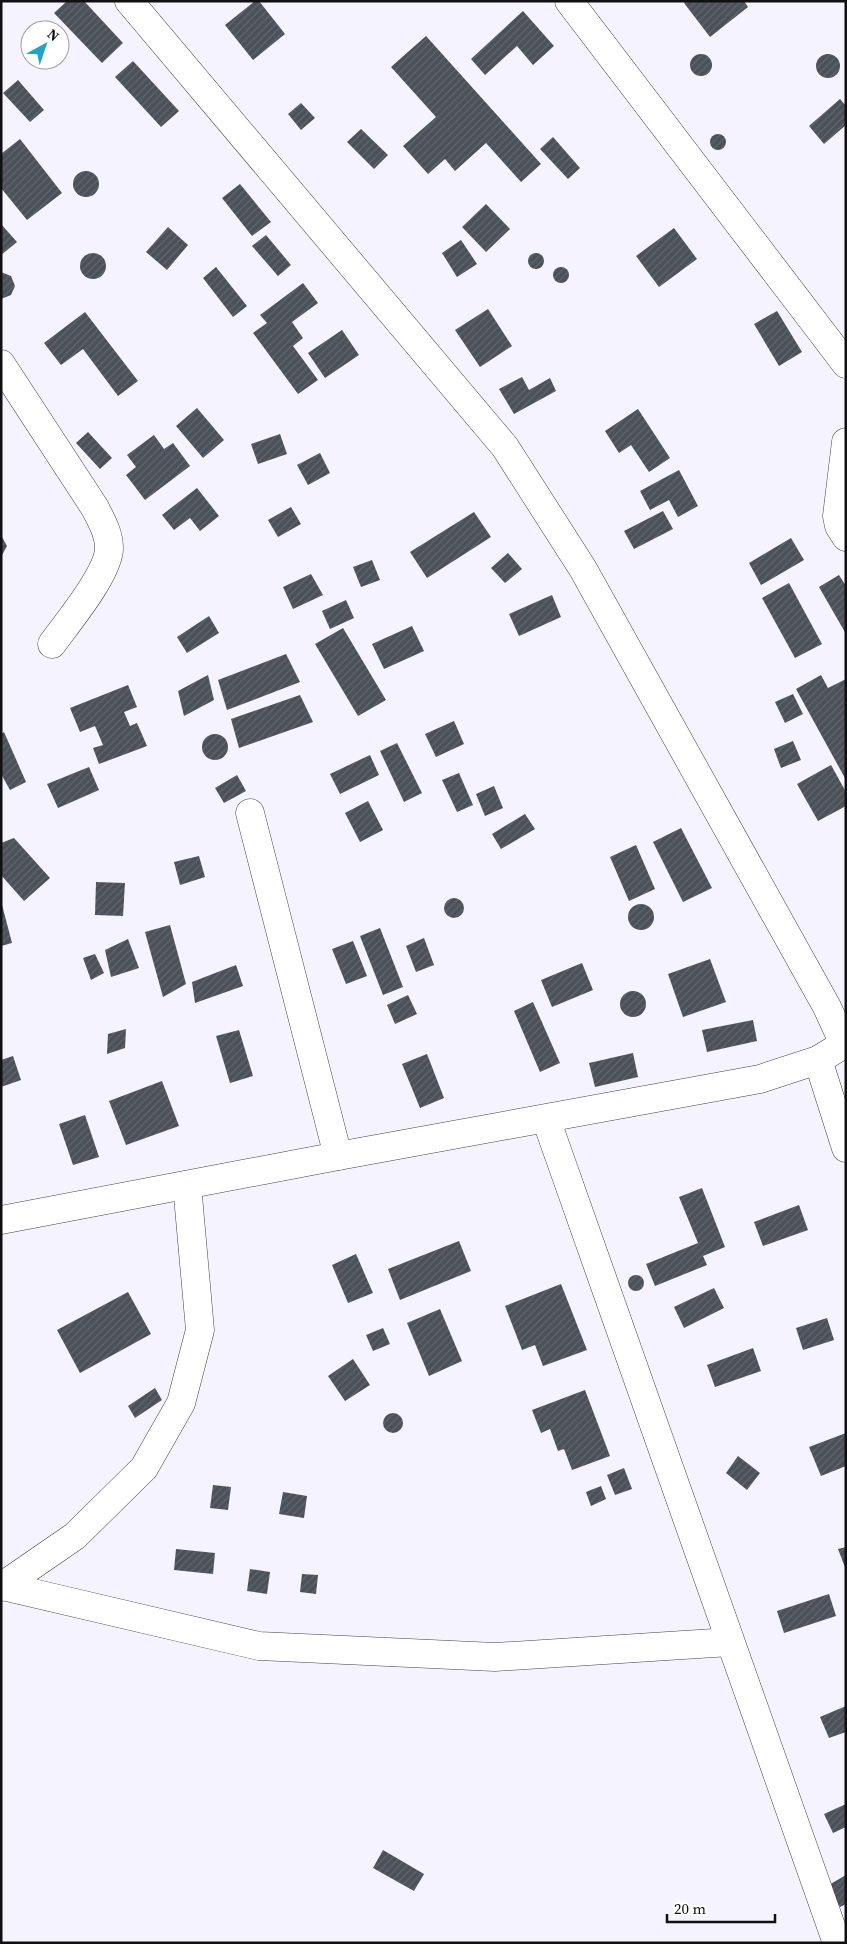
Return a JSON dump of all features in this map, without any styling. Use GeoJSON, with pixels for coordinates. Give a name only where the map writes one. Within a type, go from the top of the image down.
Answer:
{"type":"FeatureCollection","features":[{"type":"Feature","properties":{"kind":"street"},"geometry":{"type":"LineString","coordinates":[[1,1220],[760,1079],[818,1060],[845,1044],[827,1007],[583,569],[505,447],[129,1]]}},
{"type":"Feature","properties":{"kind":"street"},"geometry":{"type":"LineString","coordinates":[[569,1],[846,364]]}},
{"type":"Feature","properties":{"kind":"street"},"geometry":{"type":"LineString","coordinates":[[1,364],[95,508],[107,532],[109,549],[97,581],[52,644]]}},
{"type":"Feature","properties":{"kind":"street"},"geometry":{"type":"LineString","coordinates":[[846,442],[842,493],[837,516],[839,526],[846,537]]}},
{"type":"Feature","properties":{"kind":"street"},"geometry":{"type":"LineString","coordinates":[[250,813],[338,1156]]}},
{"type":"Feature","properties":{"kind":"street"},"geometry":{"type":"LineString","coordinates":[[818,1060],[846,1148]]}},
{"type":"Feature","properties":{"kind":"street"},"geometry":{"type":"LineString","coordinates":[[546,1119],[836,1943]]}},
{"type":"Feature","properties":{"kind":"street"},"geometry":{"type":"LineString","coordinates":[[2,1586],[75,1536],[144,1468],[181,1403],[200,1330],[187,1185]]}},
{"type":"Feature","properties":{"kind":"street"},"geometry":{"type":"LineString","coordinates":[[2,1586],[259,1646],[496,1657],[730,1642]]}},
{"type":"Feature","properties":{"kind":"building"},"geometry":{"type":"Polygon","coordinates":[[[67,1],[84,1],[123,43],[102,63],[70,30],[70,20],[61,20],[54,13],[67,1]]]}},
{"type":"Feature","properties":{"kind":"building"},"geometry":{"type":"Polygon","coordinates":[[[255,1],[259,1],[285,34],[253,60],[225,25],[255,1]]]}},
{"type":"Feature","properties":{"kind":"building"},"geometry":{"type":"Polygon","coordinates":[[[687,1],[744,1],[748,7],[710,37],[684,3],[687,1]]]}},
{"type":"Feature","properties":{"kind":"building"},"geometry":{"type":"Polygon","coordinates":[[[523,11],[554,46],[533,65],[517,46],[485,75],[471,59],[523,11]]]}},
{"type":"Feature","properties":{"kind":"building"},"geometry":{"type":"Polygon","coordinates":[[[426,36],[541,164],[521,182],[486,143],[455,171],[445,159],[428,174],[403,146],[436,117],[391,67],[426,36]]]}},
{"type":"Feature","properties":{"kind":"building"},"geometry":{"type":"Polygon","coordinates":[[[701,54],[709,57],[712,65],[709,73],[701,76],[693,73],[690,65],[693,57],[701,54]]]}},
{"type":"Feature","properties":{"kind":"building"},"geometry":{"type":"Polygon","coordinates":[[[828,54],[833,55],[839,61],[839,71],[833,77],[828,78],[823,77],[817,71],[816,66],[817,61],[823,55],[828,54]]]}},
{"type":"Feature","properties":{"kind":"building"},"geometry":{"type":"Polygon","coordinates":[[[133,61],[179,111],[161,127],[115,77],[133,61]]]}},
{"type":"Feature","properties":{"kind":"building"},"geometry":{"type":"Polygon","coordinates":[[[18,80],[44,110],[30,122],[3,93],[18,80]]]}},
{"type":"Feature","properties":{"kind":"building"},"geometry":{"type":"Polygon","coordinates":[[[840,99],[846,106],[846,125],[824,144],[809,126],[840,99]]]}},
{"type":"Feature","properties":{"kind":"building"},"geometry":{"type":"Polygon","coordinates":[[[301,103],[315,118],[301,130],[288,114],[301,103]]]}},
{"type":"Feature","properties":{"kind":"building"},"geometry":{"type":"Polygon","coordinates":[[[361,129],[388,155],[374,169],[347,142],[361,129]]]}},
{"type":"Feature","properties":{"kind":"building"},"geometry":{"type":"Polygon","coordinates":[[[718,134],[724,136],[726,142],[724,148],[718,150],[712,148],[710,142],[712,136],[718,134]]]}},
{"type":"Feature","properties":{"kind":"building"},"geometry":{"type":"Polygon","coordinates":[[[553,137],[580,168],[568,179],[540,149],[553,137]]]}},
{"type":"Feature","properties":{"kind":"building"},"geometry":{"type":"Polygon","coordinates":[[[20,139],[62,193],[27,220],[1,188],[1,154],[20,139]]]}},
{"type":"Feature","properties":{"kind":"building"},"geometry":{"type":"Polygon","coordinates":[[[86,171],[95,175],[99,184],[95,193],[86,197],[77,193],[73,184],[77,175],[86,171]]]}},
{"type":"Feature","properties":{"kind":"building"},"geometry":{"type":"Polygon","coordinates":[[[240,184],[271,222],[252,236],[222,198],[240,184]]]}},
{"type":"Feature","properties":{"kind":"building"},"geometry":{"type":"Polygon","coordinates":[[[486,204],[510,229],[486,252],[462,227],[486,204]]]}},
{"type":"Feature","properties":{"kind":"building"},"geometry":{"type":"Polygon","coordinates":[[[1,224],[17,242],[1,255],[1,224]]]}},
{"type":"Feature","properties":{"kind":"building"},"geometry":{"type":"Polygon","coordinates":[[[168,227],[188,245],[167,270],[146,252],[168,227]]]}},
{"type":"Feature","properties":{"kind":"building"},"geometry":{"type":"Polygon","coordinates":[[[674,228],[697,259],[659,287],[636,256],[674,228]]]}},
{"type":"Feature","properties":{"kind":"building"},"geometry":{"type":"Polygon","coordinates":[[[266,235],[291,265],[278,276],[252,246],[266,235]]]}},
{"type":"Feature","properties":{"kind":"building"},"geometry":{"type":"Polygon","coordinates":[[[461,240],[477,264],[457,277],[442,253],[461,240]]]}},
{"type":"Feature","properties":{"kind":"building"},"geometry":{"type":"Polygon","coordinates":[[[93,253],[102,257],[106,266],[102,275],[93,279],[84,275],[80,266],[84,257],[93,253]]]}},
{"type":"Feature","properties":{"kind":"building"},"geometry":{"type":"Polygon","coordinates":[[[536,253],[542,255],[544,261],[542,267],[536,269],[530,267],[528,261],[530,255],[536,253]]]}},
{"type":"Feature","properties":{"kind":"building"},"geometry":{"type":"Polygon","coordinates":[[[216,267],[247,306],[233,317],[203,278],[216,267]]]}},
{"type":"Feature","properties":{"kind":"building"},"geometry":{"type":"Polygon","coordinates":[[[561,267],[567,269],[569,275],[567,281],[561,283],[555,281],[553,275],[555,269],[561,267]]]}},
{"type":"Feature","properties":{"kind":"building"},"geometry":{"type":"Polygon","coordinates":[[[1,272],[11,276],[15,286],[11,295],[1,299],[1,272]]]}},
{"type":"Feature","properties":{"kind":"building"},"geometry":{"type":"Polygon","coordinates":[[[303,283],[318,303],[292,322],[303,338],[293,346],[318,380],[298,394],[253,333],[267,323],[260,315],[303,283]]]}},
{"type":"Feature","properties":{"kind":"building"},"geometry":{"type":"Polygon","coordinates":[[[488,309],[512,346],[480,367],[455,330],[488,309]]]}},
{"type":"Feature","properties":{"kind":"building"},"geometry":{"type":"Polygon","coordinates":[[[777,311],[802,352],[779,366],[754,324],[777,311]]]}},
{"type":"Feature","properties":{"kind":"building"},"geometry":{"type":"Polygon","coordinates":[[[85,312],[138,381],[118,396],[83,349],[61,365],[44,343],[85,312]]]}},
{"type":"Feature","properties":{"kind":"building"},"geometry":{"type":"Polygon","coordinates":[[[342,330],[359,355],[325,378],[308,353],[342,330]]]}},
{"type":"Feature","properties":{"kind":"building"},"geometry":{"type":"Polygon","coordinates":[[[522,377],[529,390],[550,378],[556,391],[514,414],[499,389],[522,377]]]}},
{"type":"Feature","properties":{"kind":"building"},"geometry":{"type":"Polygon","coordinates":[[[197,408],[224,440],[203,458],[176,426],[197,408]]]}},
{"type":"Feature","properties":{"kind":"building"},"geometry":{"type":"Polygon","coordinates":[[[638,409],[670,458],[649,472],[631,445],[619,453],[605,431],[638,409]]]}},
{"type":"Feature","properties":{"kind":"building"},"geometry":{"type":"Polygon","coordinates":[[[88,432],[112,458],[100,469],[76,443],[88,432]]]}},
{"type":"Feature","properties":{"kind":"building"},"geometry":{"type":"Polygon","coordinates":[[[280,434],[287,454],[258,464],[251,444],[280,434]]]}},
{"type":"Feature","properties":{"kind":"building"},"geometry":{"type":"Polygon","coordinates":[[[154,435],[164,449],[173,443],[190,466],[145,500],[126,475],[136,467],[127,455],[154,435]]]}},
{"type":"Feature","properties":{"kind":"building"},"geometry":{"type":"Polygon","coordinates":[[[320,453],[330,473],[308,485],[297,465],[320,453]]]}},
{"type":"Feature","properties":{"kind":"building"},"geometry":{"type":"Polygon","coordinates":[[[679,470],[698,506],[678,517],[669,500],[650,510],[640,491],[679,470]]]}},
{"type":"Feature","properties":{"kind":"building"},"geometry":{"type":"Polygon","coordinates":[[[197,488],[219,516],[200,531],[190,518],[174,530],[162,515],[197,488]]]}},
{"type":"Feature","properties":{"kind":"building"},"geometry":{"type":"Polygon","coordinates":[[[291,507],[301,524],[278,537],[268,520],[291,507]]]}},
{"type":"Feature","properties":{"kind":"building"},"geometry":{"type":"Polygon","coordinates":[[[663,511],[673,529],[634,549],[624,531],[663,511]]]}},
{"type":"Feature","properties":{"kind":"building"},"geometry":{"type":"Polygon","coordinates":[[[474,512],[491,537],[427,578],[410,552],[474,512]]]}},
{"type":"Feature","properties":{"kind":"building"},"geometry":{"type":"Polygon","coordinates":[[[1,535],[7,546],[1,557],[1,535]]]}},
{"type":"Feature","properties":{"kind":"building"},"geometry":{"type":"Polygon","coordinates":[[[791,538],[804,560],[761,585],[749,563],[791,538]]]}},
{"type":"Feature","properties":{"kind":"building"},"geometry":{"type":"Polygon","coordinates":[[[508,553],[522,569],[505,583],[491,568],[508,553]]]}},
{"type":"Feature","properties":{"kind":"building"},"geometry":{"type":"Polygon","coordinates":[[[372,560],[380,580],[361,587],[353,567],[372,560]]]}},
{"type":"Feature","properties":{"kind":"building"},"geometry":{"type":"Polygon","coordinates":[[[311,574],[323,595],[293,609],[283,587],[311,574]]]}},
{"type":"Feature","properties":{"kind":"building"},"geometry":{"type":"Polygon","coordinates":[[[839,575],[846,586],[846,634],[819,587],[839,575]]]}},
{"type":"Feature","properties":{"kind":"building"},"geometry":{"type":"Polygon","coordinates":[[[789,583],[822,644],[795,658],[762,598],[789,583]]]}},
{"type":"Feature","properties":{"kind":"building"},"geometry":{"type":"Polygon","coordinates":[[[552,595],[561,617],[519,636],[509,614],[552,595]]]}},
{"type":"Feature","properties":{"kind":"building"},"geometry":{"type":"Polygon","coordinates":[[[346,600],[354,618],[330,629],[322,611],[346,600]]]}},
{"type":"Feature","properties":{"kind":"building"},"geometry":{"type":"Polygon","coordinates":[[[209,616],[219,633],[187,653],[177,637],[209,616]]]}},
{"type":"Feature","properties":{"kind":"building"},"geometry":{"type":"Polygon","coordinates":[[[412,626],[424,651],[384,669],[372,644],[412,626]]]}},
{"type":"Feature","properties":{"kind":"building"},"geometry":{"type":"Polygon","coordinates":[[[343,628],[386,700],[358,716],[315,644],[343,628]]]}},
{"type":"Feature","properties":{"kind":"building"},"geometry":{"type":"Polygon","coordinates":[[[286,654],[300,682],[227,710],[218,680],[286,654]]]}},
{"type":"Feature","properties":{"kind":"building"},"geometry":{"type":"Polygon","coordinates":[[[208,675],[214,700],[184,716],[178,691],[208,675]]]}},
{"type":"Feature","properties":{"kind":"building"},"geometry":{"type":"Polygon","coordinates":[[[821,675],[828,688],[846,679],[846,780],[796,689],[821,675]]]}},
{"type":"Feature","properties":{"kind":"building"},"geometry":{"type":"Polygon","coordinates":[[[128,685],[137,707],[124,712],[130,726],[137,723],[147,746],[99,764],[93,748],[103,745],[95,726],[80,732],[70,708],[128,685]]]}},
{"type":"Feature","properties":{"kind":"building"},"geometry":{"type":"Polygon","coordinates":[[[793,694],[803,714],[785,723],[775,702],[793,694]]]}},
{"type":"Feature","properties":{"kind":"building"},"geometry":{"type":"Polygon","coordinates":[[[300,695],[313,722],[239,748],[231,719],[300,695]]]}},
{"type":"Feature","properties":{"kind":"building"},"geometry":{"type":"Polygon","coordinates":[[[454,721],[464,744],[436,757],[425,734],[454,721]]]}},
{"type":"Feature","properties":{"kind":"building"},"geometry":{"type":"Polygon","coordinates":[[[4,732],[26,782],[10,790],[1,774],[1,734],[4,732]]]}},
{"type":"Feature","properties":{"kind":"building"},"geometry":{"type":"Polygon","coordinates":[[[215,734],[224,738],[228,747],[224,756],[215,760],[206,756],[202,747],[206,738],[215,734]]]}},
{"type":"Feature","properties":{"kind":"building"},"geometry":{"type":"Polygon","coordinates":[[[793,741],[801,760],[781,768],[774,749],[793,741]]]}},
{"type":"Feature","properties":{"kind":"building"},"geometry":{"type":"Polygon","coordinates":[[[397,743],[422,793],[404,802],[380,751],[397,743]]]}},
{"type":"Feature","properties":{"kind":"building"},"geometry":{"type":"Polygon","coordinates":[[[370,755],[379,775],[340,794],[330,774],[370,755]]]}},
{"type":"Feature","properties":{"kind":"building"},"geometry":{"type":"Polygon","coordinates":[[[831,765],[846,792],[846,806],[818,821],[797,784],[831,765]]]}},
{"type":"Feature","properties":{"kind":"building"},"geometry":{"type":"Polygon","coordinates":[[[89,767],[99,790],[58,808],[47,784],[89,767]]]}},
{"type":"Feature","properties":{"kind":"building"},"geometry":{"type":"Polygon","coordinates":[[[459,773],[473,805],[457,812],[442,780],[459,773]]]}},
{"type":"Feature","properties":{"kind":"building"},"geometry":{"type":"Polygon","coordinates":[[[237,775],[246,791],[224,803],[215,788],[237,775]]]}},
{"type":"Feature","properties":{"kind":"building"},"geometry":{"type":"Polygon","coordinates":[[[494,786],[503,808],[485,816],[476,794],[494,786]]]}},
{"type":"Feature","properties":{"kind":"building"},"geometry":{"type":"Polygon","coordinates":[[[368,801],[383,830],[360,842],[345,813],[368,801]]]}},
{"type":"Feature","properties":{"kind":"building"},"geometry":{"type":"Polygon","coordinates":[[[525,814],[535,829],[501,849],[492,834],[525,814]]]}},
{"type":"Feature","properties":{"kind":"building"},"geometry":{"type":"Polygon","coordinates":[[[681,828],[712,888],[683,902],[653,842],[681,828]]]}},
{"type":"Feature","properties":{"kind":"building"},"geometry":{"type":"Polygon","coordinates":[[[14,838],[50,878],[24,901],[1,875],[1,843],[14,838]]]}},
{"type":"Feature","properties":{"kind":"building"},"geometry":{"type":"Polygon","coordinates":[[[636,845],[655,889],[629,901],[610,857],[636,845]]]}},
{"type":"Feature","properties":{"kind":"building"},"geometry":{"type":"Polygon","coordinates":[[[199,856],[205,877],[180,885],[174,862],[199,856]]]}},
{"type":"Feature","properties":{"kind":"building"},"geometry":{"type":"Polygon","coordinates":[[[96,882],[125,883],[123,916],[95,915],[96,882]]]}},
{"type":"Feature","properties":{"kind":"building"},"geometry":{"type":"Polygon","coordinates":[[[454,898],[461,901],[464,908],[461,915],[454,918],[447,915],[444,908],[447,901],[454,898]]]}},
{"type":"Feature","properties":{"kind":"building"},"geometry":{"type":"Polygon","coordinates":[[[1,901],[12,943],[1,946],[1,901]]]}},
{"type":"Feature","properties":{"kind":"building"},"geometry":{"type":"Polygon","coordinates":[[[641,904],[650,908],[654,917],[650,926],[641,930],[632,926],[628,917],[632,908],[641,904]]]}},
{"type":"Feature","properties":{"kind":"building"},"geometry":{"type":"Polygon","coordinates":[[[170,925],[186,984],[163,997],[145,932],[170,925]]]}},
{"type":"Feature","properties":{"kind":"building"},"geometry":{"type":"Polygon","coordinates":[[[380,928],[403,987],[383,995],[360,936],[380,928]]]}},
{"type":"Feature","properties":{"kind":"building"},"geometry":{"type":"Polygon","coordinates":[[[424,938],[434,965],[416,972],[406,946],[424,938]]]}},
{"type":"Feature","properties":{"kind":"building"},"geometry":{"type":"Polygon","coordinates":[[[128,939],[139,968],[111,977],[105,950],[128,939]]]}},
{"type":"Feature","properties":{"kind":"building"},"geometry":{"type":"Polygon","coordinates":[[[353,941],[367,976],[346,984],[332,949],[353,941]]]}},
{"type":"Feature","properties":{"kind":"building"},"geometry":{"type":"Polygon","coordinates":[[[95,954],[104,973],[91,980],[83,958],[95,954]]]}},
{"type":"Feature","properties":{"kind":"building"},"geometry":{"type":"Polygon","coordinates":[[[710,959],[726,1002],[683,1017],[668,974],[710,959]]]}},
{"type":"Feature","properties":{"kind":"building"},"geometry":{"type":"Polygon","coordinates":[[[582,963],[593,990],[552,1007],[541,980],[582,963]]]}},
{"type":"Feature","properties":{"kind":"building"},"geometry":{"type":"Polygon","coordinates":[[[236,965],[243,986],[195,1003],[192,982],[236,965]]]}},
{"type":"Feature","properties":{"kind":"building"},"geometry":{"type":"Polygon","coordinates":[[[633,991],[642,995],[646,1004],[642,1013],[633,1017],[624,1013],[620,1004],[624,995],[633,991]]]}},
{"type":"Feature","properties":{"kind":"building"},"geometry":{"type":"Polygon","coordinates":[[[408,995],[417,1014],[395,1024],[387,1005],[408,995]]]}},
{"type":"Feature","properties":{"kind":"building"},"geometry":{"type":"Polygon","coordinates":[[[533,1002],[560,1063],[540,1072],[514,1011],[533,1002]]]}},
{"type":"Feature","properties":{"kind":"building"},"geometry":{"type":"Polygon","coordinates":[[[753,1020],[757,1041],[707,1052],[702,1030],[753,1020]]]}},
{"type":"Feature","properties":{"kind":"building"},"geometry":{"type":"Polygon","coordinates":[[[126,1029],[125,1048],[107,1054],[108,1034],[126,1029]]]}},
{"type":"Feature","properties":{"kind":"building"},"geometry":{"type":"Polygon","coordinates":[[[239,1030],[253,1076],[230,1083],[216,1036],[239,1030]]]}},
{"type":"Feature","properties":{"kind":"building"},"geometry":{"type":"Polygon","coordinates":[[[633,1053],[638,1077],[595,1087],[589,1063],[633,1053]]]}},
{"type":"Feature","properties":{"kind":"building"},"geometry":{"type":"Polygon","coordinates":[[[427,1054],[444,1098],[420,1108],[402,1064],[427,1054]]]}},
{"type":"Feature","properties":{"kind":"building"},"geometry":{"type":"Polygon","coordinates":[[[13,1056],[21,1080],[1,1087],[1,1060],[13,1056]]]}},
{"type":"Feature","properties":{"kind":"building"},"geometry":{"type":"Polygon","coordinates":[[[162,1081],[179,1126],[126,1145],[109,1101],[162,1081]]]}},
{"type":"Feature","properties":{"kind":"building"},"geometry":{"type":"Polygon","coordinates":[[[85,1115],[99,1157],[73,1165],[59,1124],[85,1115]]]}},
{"type":"Feature","properties":{"kind":"building"},"geometry":{"type":"Polygon","coordinates":[[[702,1188],[725,1247],[703,1256],[707,1265],[655,1286],[646,1264],[698,1243],[679,1197],[702,1188]]]}},
{"type":"Feature","properties":{"kind":"building"},"geometry":{"type":"Polygon","coordinates":[[[799,1205],[808,1230],[763,1246],[754,1222],[799,1205]]]}},
{"type":"Feature","properties":{"kind":"building"},"geometry":{"type":"Polygon","coordinates":[[[459,1241],[471,1271],[400,1300],[388,1269],[459,1241]]]}},
{"type":"Feature","properties":{"kind":"building"},"geometry":{"type":"Polygon","coordinates":[[[356,1254],[373,1293],[348,1303],[332,1265],[356,1254]]]}},
{"type":"Feature","properties":{"kind":"building"},"geometry":{"type":"Polygon","coordinates":[[[636,1275],[642,1277],[644,1283],[642,1289],[636,1291],[630,1289],[628,1283],[630,1277],[636,1275]]]}},
{"type":"Feature","properties":{"kind":"building"},"geometry":{"type":"Polygon","coordinates":[[[561,1284],[587,1350],[543,1366],[535,1345],[522,1350],[505,1306],[561,1284]]]}},
{"type":"Feature","properties":{"kind":"building"},"geometry":{"type":"Polygon","coordinates":[[[714,1288],[724,1308],[684,1328],[674,1307],[714,1288]]]}},
{"type":"Feature","properties":{"kind":"building"},"geometry":{"type":"Polygon","coordinates":[[[128,1292],[151,1334],[80,1373],[57,1330],[128,1292]]]}},
{"type":"Feature","properties":{"kind":"building"},"geometry":{"type":"Polygon","coordinates":[[[440,1309],[462,1361],[429,1376],[407,1323],[440,1309]]]}},
{"type":"Feature","properties":{"kind":"building"},"geometry":{"type":"Polygon","coordinates":[[[827,1318],[834,1340],[803,1350],[796,1328],[827,1318]]]}},
{"type":"Feature","properties":{"kind":"building"},"geometry":{"type":"Polygon","coordinates":[[[383,1328],[390,1344],[373,1351],[366,1335],[383,1328]]]}},
{"type":"Feature","properties":{"kind":"building"},"geometry":{"type":"Polygon","coordinates":[[[753,1348],[761,1371],[715,1387],[707,1365],[753,1348]]]}},
{"type":"Feature","properties":{"kind":"building"},"geometry":{"type":"Polygon","coordinates":[[[353,1359],[370,1385],[345,1401],[328,1376],[353,1359]]]}},
{"type":"Feature","properties":{"kind":"building"},"geometry":{"type":"Polygon","coordinates":[[[155,1388],[162,1400],[135,1418],[128,1406],[155,1388]]]}},
{"type":"Feature","properties":{"kind":"building"},"geometry":{"type":"Polygon","coordinates":[[[585,1390],[610,1456],[572,1470],[564,1449],[558,1451],[550,1429],[541,1433],[532,1410],[585,1390]]]}},
{"type":"Feature","properties":{"kind":"building"},"geometry":{"type":"Polygon","coordinates":[[[393,1413],[400,1416],[403,1423],[400,1430],[393,1433],[386,1430],[383,1423],[386,1416],[393,1413]]]}},
{"type":"Feature","properties":{"kind":"building"},"geometry":{"type":"Polygon","coordinates":[[[846,1433],[846,1466],[821,1476],[809,1447],[846,1433]]]}},
{"type":"Feature","properties":{"kind":"building"},"geometry":{"type":"Polygon","coordinates":[[[738,1456],[760,1473],[747,1490],[726,1473],[738,1456]]]}},
{"type":"Feature","properties":{"kind":"building"},"geometry":{"type":"Polygon","coordinates":[[[624,1468],[632,1489],[615,1495],[607,1475],[624,1468]]]}},
{"type":"Feature","properties":{"kind":"building"},"geometry":{"type":"Polygon","coordinates":[[[213,1485],[231,1487],[228,1510],[210,1508],[213,1485]]]}},
{"type":"Feature","properties":{"kind":"building"},"geometry":{"type":"Polygon","coordinates":[[[601,1486],[606,1499],[591,1506],[586,1492],[601,1486]]]}},
{"type":"Feature","properties":{"kind":"building"},"geometry":{"type":"Polygon","coordinates":[[[283,1492],[307,1496],[304,1518],[279,1514],[283,1492]]]}},
{"type":"Feature","properties":{"kind":"building"},"geometry":{"type":"Polygon","coordinates":[[[846,1547],[846,1570],[838,1549],[846,1547]]]}},
{"type":"Feature","properties":{"kind":"building"},"geometry":{"type":"Polygon","coordinates":[[[176,1549],[215,1553],[213,1574],[174,1570],[176,1549]]]}},
{"type":"Feature","properties":{"kind":"building"},"geometry":{"type":"Polygon","coordinates":[[[250,1569],[270,1572],[267,1594],[247,1591],[250,1569]]]}},
{"type":"Feature","properties":{"kind":"building"},"geometry":{"type":"Polygon","coordinates":[[[302,1574],[318,1575],[316,1594],[300,1592],[302,1574]]]}},
{"type":"Feature","properties":{"kind":"building"},"geometry":{"type":"Polygon","coordinates":[[[829,1594],[836,1616],[784,1633],[777,1611],[829,1594]]]}},
{"type":"Feature","properties":{"kind":"building"},"geometry":{"type":"Polygon","coordinates":[[[846,1706],[846,1732],[829,1738],[820,1717],[846,1706]]]}},
{"type":"Feature","properties":{"kind":"building"},"geometry":{"type":"Polygon","coordinates":[[[846,1804],[846,1827],[833,1833],[824,1814],[846,1804]]]}},
{"type":"Feature","properties":{"kind":"building"},"geometry":{"type":"Polygon","coordinates":[[[383,1850],[424,1874],[414,1891],[373,1868],[383,1850]]]}},
{"type":"Feature","properties":{"kind":"building"},"geometry":{"type":"Polygon","coordinates":[[[846,1875],[846,1904],[840,1907],[827,1886],[846,1875]]]}}]}
